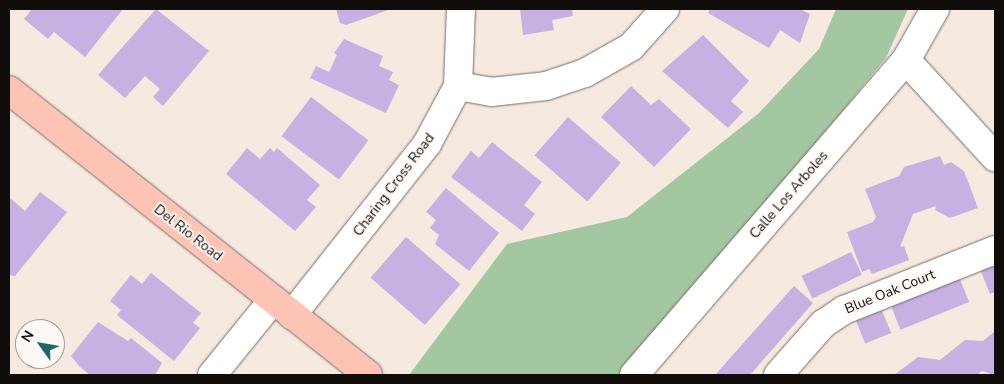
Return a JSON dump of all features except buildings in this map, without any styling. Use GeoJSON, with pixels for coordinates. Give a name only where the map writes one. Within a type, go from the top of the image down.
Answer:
{"type":"FeatureCollection","features":[{"type":"Feature","properties":{"kind":"main road","name":"Del Rio Road"},"geometry":{"type":"LineString","coordinates":[[9,90],[368,375]]}},
{"type":"Feature","properties":{"kind":"street","name":"Charing Cross Road"},"geometry":{"type":"LineString","coordinates":[[212,375],[282,308],[428,144],[458,86],[461,9]]}},
{"type":"Feature","properties":{"kind":"street"},"geometry":{"type":"LineString","coordinates":[[458,86],[500,91],[546,86],[585,73],[631,47],[665,9]]}},
{"type":"Feature","properties":{"kind":"street","name":"Calle Los Arboles"},"geometry":{"type":"LineString","coordinates":[[634,375],[906,60],[934,9]]}},
{"type":"Feature","properties":{"kind":"street"},"geometry":{"type":"LineString","coordinates":[[906,60],[995,157]]}},
{"type":"Feature","properties":{"kind":"street","name":"Blue Oak Court"},"geometry":{"type":"LineString","coordinates":[[778,375],[822,324],[844,310],[995,250]]}},
{"type":"Feature","properties":{"kind":"green space"},"geometry":{"type":"Polygon","coordinates":[[[836,9],[908,9],[886,58],[626,375],[409,375],[507,244],[627,217],[758,114],[819,49],[836,9]]]}}]}
